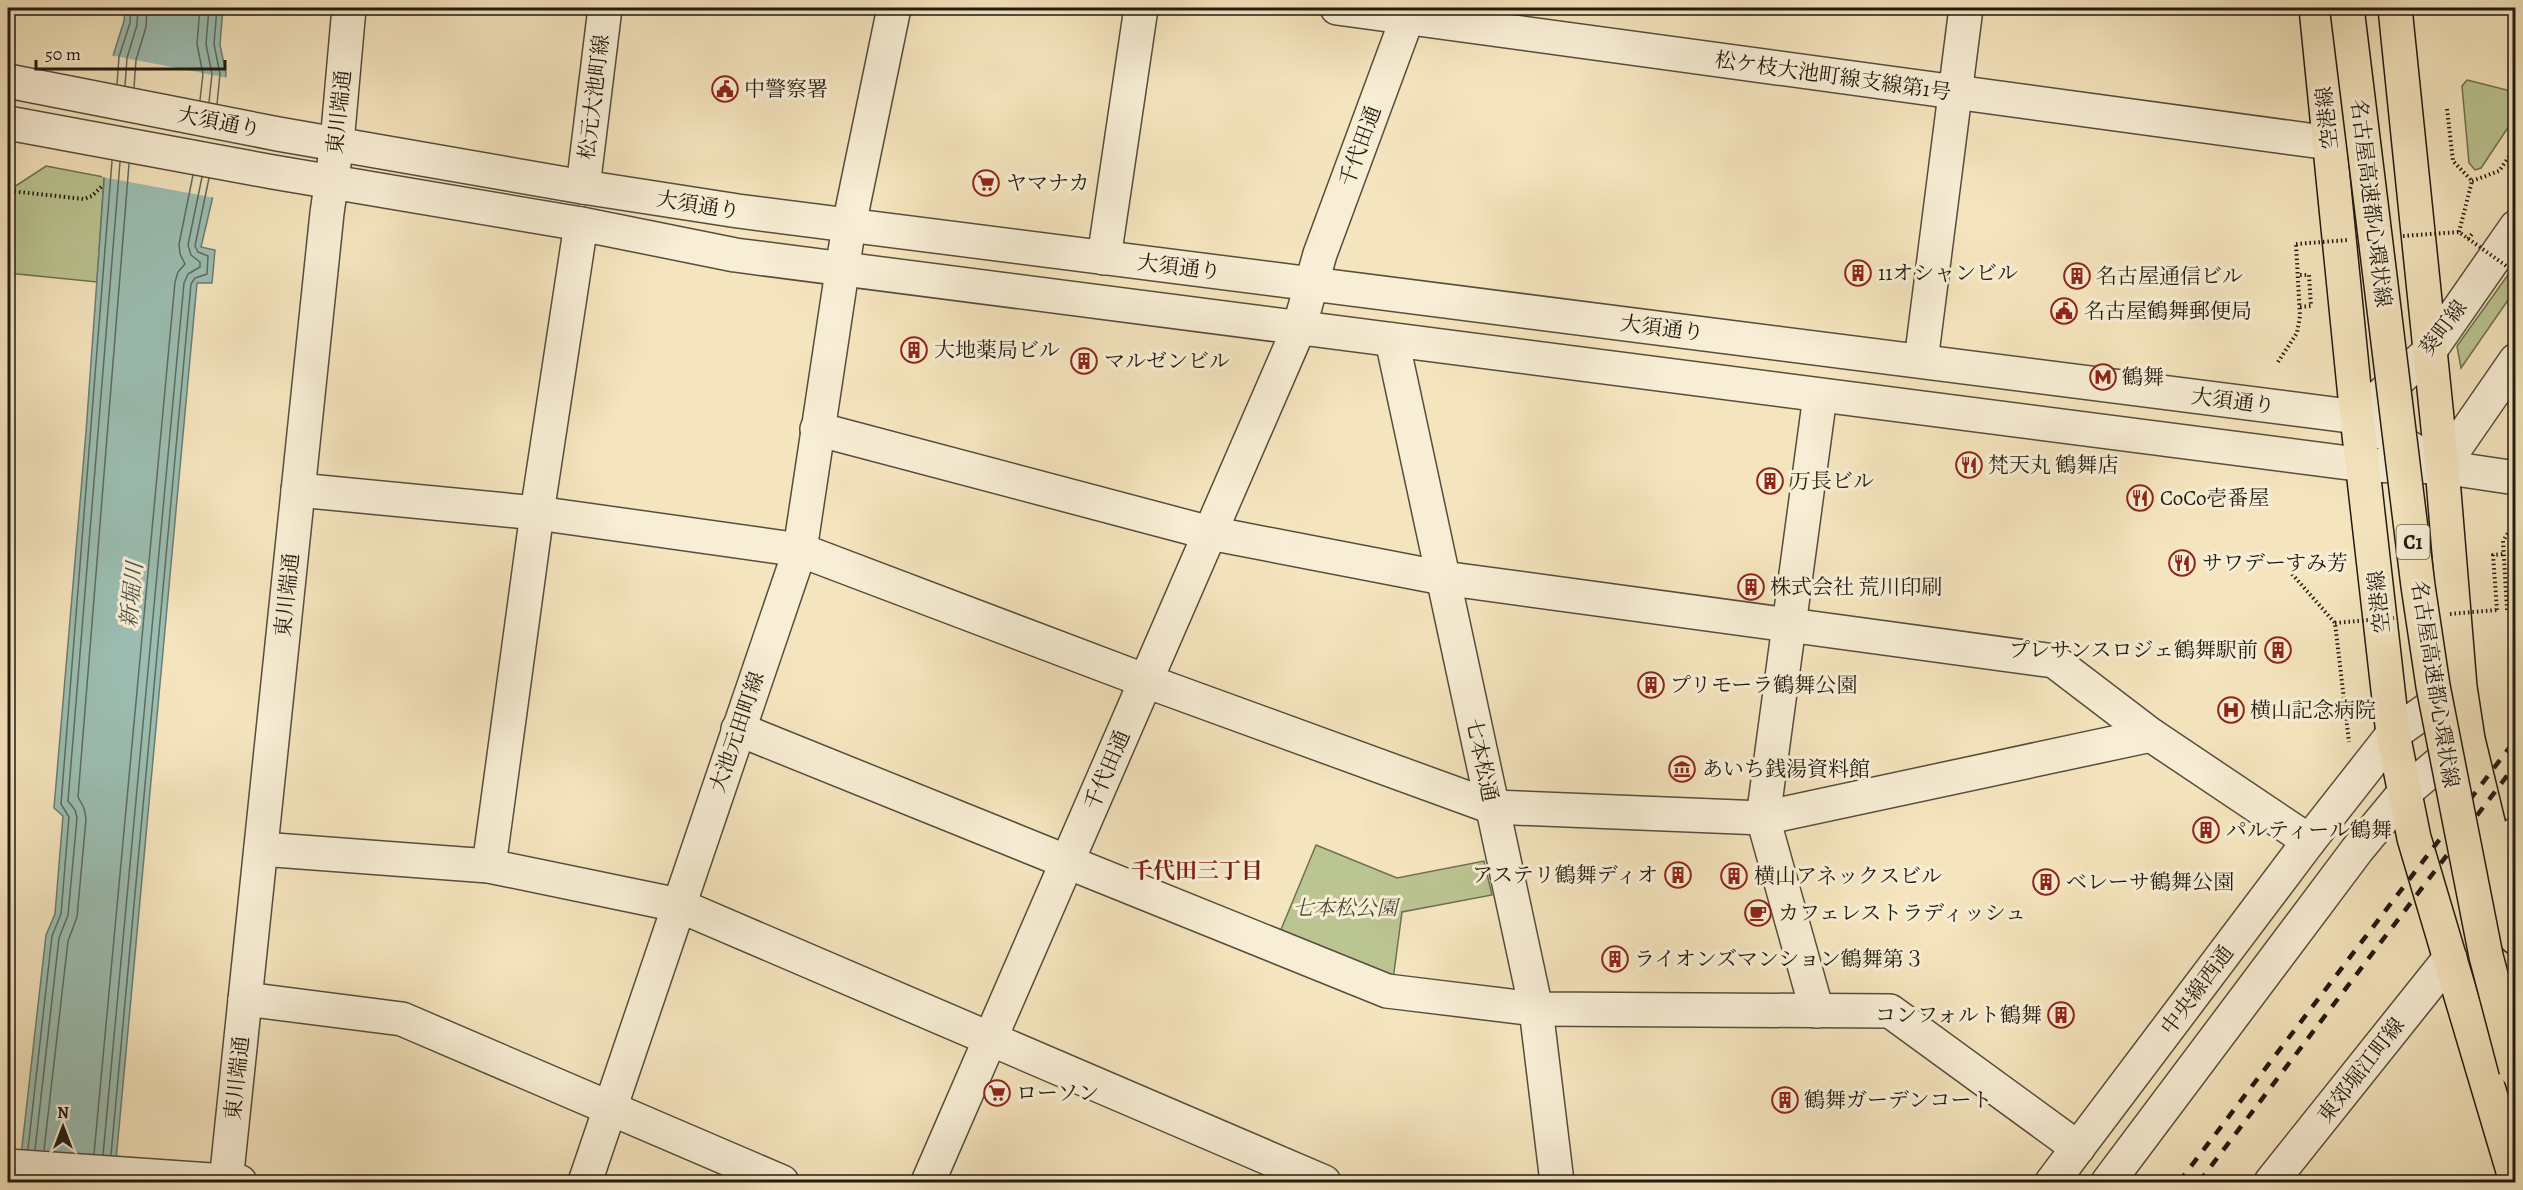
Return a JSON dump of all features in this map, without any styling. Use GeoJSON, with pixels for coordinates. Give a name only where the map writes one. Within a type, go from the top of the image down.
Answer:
{"type":"FeatureCollection","features":[{"type":"Feature","properties":{"kind":"main road","name":"空港線"},"geometry":{"type":"LineString","coordinates":[[2316,8],[2357,417],[2393,734],[2414,838],[2516,1181]]}},
{"type":"Feature","properties":{"kind":"main road","name":"名古屋高速都心環状線"},"geometry":{"type":"LineString","coordinates":[[2347,8],[2416,575],[2433,686],[2486,956],[2516,1070]]}},
{"type":"Feature","properties":{"kind":"main road"},"geometry":{"type":"LineString","coordinates":[[2395,8],[2442,467],[2460,687],[2468,739],[2506,846],[2516,938]]}},
{"type":"Feature","properties":{"kind":"street","name":"東川端通"},"geometry":{"type":"LineString","coordinates":[[230,1182],[245,999],[337,143],[349,8]]}},
{"type":"Feature","properties":{"kind":"street","name":"松元大池町線"},"geometry":{"type":"LineString","coordinates":[[583,187],[605,8]]}},
{"type":"Feature","properties":{"kind":"street","name":"大池元田町線"},"geometry":{"type":"LineString","coordinates":[[585,1182],[800,550],[841,269],[894,8]]}},
{"type":"Feature","properties":{"kind":"street"},"geometry":{"type":"LineString","coordinates":[[1104,258],[1141,8]]}},
{"type":"Feature","properties":{"kind":"street","name":"松ケ枝大池町線支線第1号"},"geometry":{"type":"LineString","coordinates":[[1337,8],[1409,13],[1955,92],[2330,142]]}},
{"type":"Feature","properties":{"kind":"street"},"geometry":{"type":"LineString","coordinates":[[1921,361],[1966,8]]}},
{"type":"Feature","properties":{"kind":"street","name":"千代田通"},"geometry":{"type":"LineString","coordinates":[[928,1182],[1293,343],[1310,284],[1409,13]]}},
{"type":"Feature","properties":{"kind":"street","name":"大須通り"},"geometry":{"type":"LineString","coordinates":[[8,81],[583,187],[738,211],[2357,417]]}},
{"type":"Feature","properties":{"kind":"street","name":"大須通り"},"geometry":{"type":"LineString","coordinates":[[8,123],[331,182],[581,224],[735,255],[841,269],[1293,343],[1392,340],[2364,465]]}},
{"type":"Feature","properties":{"kind":"street"},"geometry":{"type":"LineString","coordinates":[[489,866],[537,513],[581,224]]}},
{"type":"Feature","properties":{"kind":"street","name":"葵町線"},"geometry":{"type":"LineString","coordinates":[[2357,417],[2429,352],[2516,227]]}},
{"type":"Feature","properties":{"kind":"street","name":"七本松通"},"geometry":{"type":"LineString","coordinates":[[1392,340],[1536,1008],[1557,1182]]}},
{"type":"Feature","properties":{"kind":"street"},"geometry":{"type":"LineString","coordinates":[[2442,467],[2516,360]]}},
{"type":"Feature","properties":{"kind":"street"},"geometry":{"type":"LineString","coordinates":[[1817,1011],[1763,818],[1820,396]]}},
{"type":"Feature","properties":{"kind":"street"},"geometry":{"type":"LineString","coordinates":[[2357,417],[2442,467]]}},
{"type":"Feature","properties":{"kind":"street"},"geometry":{"type":"LineString","coordinates":[[817,429],[1210,533],[1443,578],[2054,661],[2151,735],[2309,841]]}},
{"type":"Feature","properties":{"kind":"street"},"geometry":{"type":"LineString","coordinates":[[2364,465],[2442,467],[2516,478]]}},
{"type":"Feature","properties":{"kind":"street"},"geometry":{"type":"LineString","coordinates":[[298,490],[537,513],[800,550],[1146,681],[1492,807],[1763,818],[2151,735]]}},
{"type":"Feature","properties":{"kind":"street","name":"中央線西通"},"geometry":{"type":"LineString","coordinates":[[2052,1182],[2309,841],[2393,734],[2460,687]]}},
{"type":"Feature","properties":{"kind":"street"},"geometry":{"type":"LineString","coordinates":[[738,729],[1387,991],[1536,1008],[1890,1011],[2078,1148]]}},
{"type":"Feature","properties":{"kind":"street"},"geometry":{"type":"LineString","coordinates":[[2110,1182],[2357,850],[2405,792],[2468,739]]}},
{"type":"Feature","properties":{"kind":"street"},"geometry":{"type":"LineString","coordinates":[[261,849],[489,866],[678,905],[1308,1179]]}},
{"type":"Feature","properties":{"kind":"street","name":"東郊堀江町線"},"geometry":{"type":"LineString","coordinates":[[2271,1182],[2450,957]]}},
{"type":"Feature","properties":{"kind":"street"},"geometry":{"type":"LineString","coordinates":[[245,999],[402,1018],[782,1182]]}},
{"type":"Feature","properties":{"kind":"street"},"geometry":{"type":"LineString","coordinates":[[8,1166],[230,1182]]}},
{"type":"Feature","properties":{"kind":"path"},"geometry":{"type":"LineString","coordinates":[[2447,109],[2453,161],[2472,181]]}},
{"type":"Feature","properties":{"kind":"path"},"geometry":{"type":"LineString","coordinates":[[2472,181],[2499,171],[2516,147]]}},
{"type":"Feature","properties":{"kind":"path"},"geometry":{"type":"LineString","coordinates":[[2459,232],[2472,181]]}},
{"type":"Feature","properties":{"kind":"path"},"geometry":{"type":"LineString","coordinates":[[10,191],[84,199],[92,196],[102,186]]}},
{"type":"Feature","properties":{"kind":"path"},"geometry":{"type":"LineString","coordinates":[[2401,237],[2459,232],[2516,273]]}},
{"type":"Feature","properties":{"kind":"path"},"geometry":{"type":"LineString","coordinates":[[2468,239],[2472,234]]}},
{"type":"Feature","properties":{"kind":"path"},"geometry":{"type":"LineString","coordinates":[[2278,362],[2297,333],[2300,307],[2296,244],[2354,240]]}},
{"type":"Feature","properties":{"kind":"path"},"geometry":{"type":"LineString","coordinates":[[2300,275],[2309,275],[2311,306],[2300,307]]}},
{"type":"Feature","properties":{"kind":"path"},"geometry":{"type":"LineString","coordinates":[[2507,610],[2505,537],[2516,529]]}},
{"type":"Feature","properties":{"kind":"path"},"geometry":{"type":"LineString","coordinates":[[2497,610],[2493,555],[2504,554]]}},
{"type":"Feature","properties":{"kind":"path"},"geometry":{"type":"LineString","coordinates":[[2292,574],[2335,623],[2349,743]]}},
{"type":"Feature","properties":{"kind":"green space"},"geometry":{"type":"Polygon","coordinates":[[[2467,80],[2515,92],[2515,117],[2481,168],[2475,170],[2469,163],[2462,86],[2467,80]]]}},
{"type":"Feature","properties":{"kind":"green space"},"geometry":{"type":"Polygon","coordinates":[[[46,166],[104,177],[97,282],[8,273],[14,187],[46,166]]]}},
{"type":"Feature","properties":{"kind":"green space"},"geometry":{"type":"Polygon","coordinates":[[[2515,265],[2515,290],[2461,368],[2457,346],[2515,265]]]}},
{"type":"Feature","properties":{"kind":"green space","name":"七本松公園"},"geometry":{"type":"Polygon","coordinates":[[[1316,845],[1397,878],[1484,861],[1492,895],[1402,912],[1393,980],[1280,932],[1316,845]]]}},
{"type":"Feature","properties":{"kind":"water","name":"新堀川"},"geometry":{"type":"Polygon","coordinates":[[[125,8],[223,8],[220,45],[226,73],[213,196],[201,247],[215,250],[212,283],[197,283],[114,1182],[18,1182],[46,935],[55,914],[63,816],[54,808],[86,432],[113,56],[124,21],[125,8]]]}},
{"type":"Feature","properties":{"kind":"pier"},"geometry":{"type":"Polygon","coordinates":[[[110,55],[228,78],[216,198],[102,177],[110,55]]]}},
{"type":"Feature","properties":{"kind":"railway"},"geometry":{"type":"LineString","coordinates":[[2179,1182],[2516,739]]}},
{"type":"Feature","properties":{"kind":"railway"},"geometry":{"type":"LineString","coordinates":[[2199,1182],[2516,764]]}},
{"type":"Feature","properties":{"kind":"place","name":"中警察署"},"geometry":{"type":"Point","coordinates":[725,89]}},
{"type":"Feature","properties":{"kind":"place","name":"ヤマナカ"},"geometry":{"type":"Point","coordinates":[986,183]}},
{"type":"Feature","properties":{"kind":"place","name":"11オシャンビル"},"geometry":{"type":"Point","coordinates":[1858,273]}},
{"type":"Feature","properties":{"kind":"place","name":"名古屋通信ビル"},"geometry":{"type":"Point","coordinates":[2077,276]}},
{"type":"Feature","properties":{"kind":"place","name":"名古屋鶴舞郵便局"},"geometry":{"type":"Point","coordinates":[2064,311]}},
{"type":"Feature","properties":{"kind":"place","name":"大地薬局ビル"},"geometry":{"type":"Point","coordinates":[914,350]}},
{"type":"Feature","properties":{"kind":"place","name":"マルゼンビル"},"geometry":{"type":"Point","coordinates":[1084,361]}},
{"type":"Feature","properties":{"kind":"place","name":"鶴舞"},"geometry":{"type":"Point","coordinates":[2103,377]}},
{"type":"Feature","properties":{"kind":"place","name":"梵天丸 鶴舞店"},"geometry":{"type":"Point","coordinates":[1969,465]}},
{"type":"Feature","properties":{"kind":"place","name":"万長ビル"},"geometry":{"type":"Point","coordinates":[1770,481]}},
{"type":"Feature","properties":{"kind":"place","name":"CoCo壱番屋"},"geometry":{"type":"Point","coordinates":[2140,498]}},
{"type":"Feature","properties":{"kind":"place","name":"サワデーすみ芳"},"geometry":{"type":"Point","coordinates":[2182,563]}},
{"type":"Feature","properties":{"kind":"place","name":"株式会社 荒川印刷"},"geometry":{"type":"Point","coordinates":[1751,587]}},
{"type":"Feature","properties":{"kind":"place","name":"プレサンスロジェ鶴舞駅前"},"geometry":{"type":"Point","coordinates":[2278,650]}},
{"type":"Feature","properties":{"kind":"place","name":"プリモーラ鶴舞公園"},"geometry":{"type":"Point","coordinates":[1651,685]}},
{"type":"Feature","properties":{"kind":"place","name":"横山記念病院"},"geometry":{"type":"Point","coordinates":[2231,710]}},
{"type":"Feature","properties":{"kind":"place","name":"あいち銭湯資料館"},"geometry":{"type":"Point","coordinates":[1682,769]}},
{"type":"Feature","properties":{"kind":"place","name":"パルティール鶴舞"},"geometry":{"type":"Point","coordinates":[2206,830]}},
{"type":"Feature","properties":{"kind":"place","name":"アステリ鶴舞ディオ"},"geometry":{"type":"Point","coordinates":[1678,875]}},
{"type":"Feature","properties":{"kind":"place","name":"横山アネックスビル"},"geometry":{"type":"Point","coordinates":[1734,876]}},
{"type":"Feature","properties":{"kind":"place","name":"ベレーサ鶴舞公園"},"geometry":{"type":"Point","coordinates":[2046,882]}},
{"type":"Feature","properties":{"kind":"place","name":"カフェレストラディッシュ"},"geometry":{"type":"Point","coordinates":[1758,913]}},
{"type":"Feature","properties":{"kind":"place","name":"ライオンズマンション鶴舞第３"},"geometry":{"type":"Point","coordinates":[1615,959]}},
{"type":"Feature","properties":{"kind":"place","name":"コンフォルト鶴舞"},"geometry":{"type":"Point","coordinates":[2061,1015]}},
{"type":"Feature","properties":{"kind":"place","name":"ローソン"},"geometry":{"type":"Point","coordinates":[997,1093]}},
{"type":"Feature","properties":{"kind":"place","name":"鶴舞ガーデンコート"},"geometry":{"type":"Point","coordinates":[1785,1100]}},
{"type":"Feature","properties":{"kind":"district","name":"千代田三丁目"},"geometry":{"type":"Point","coordinates":[1197,870]}}]}
